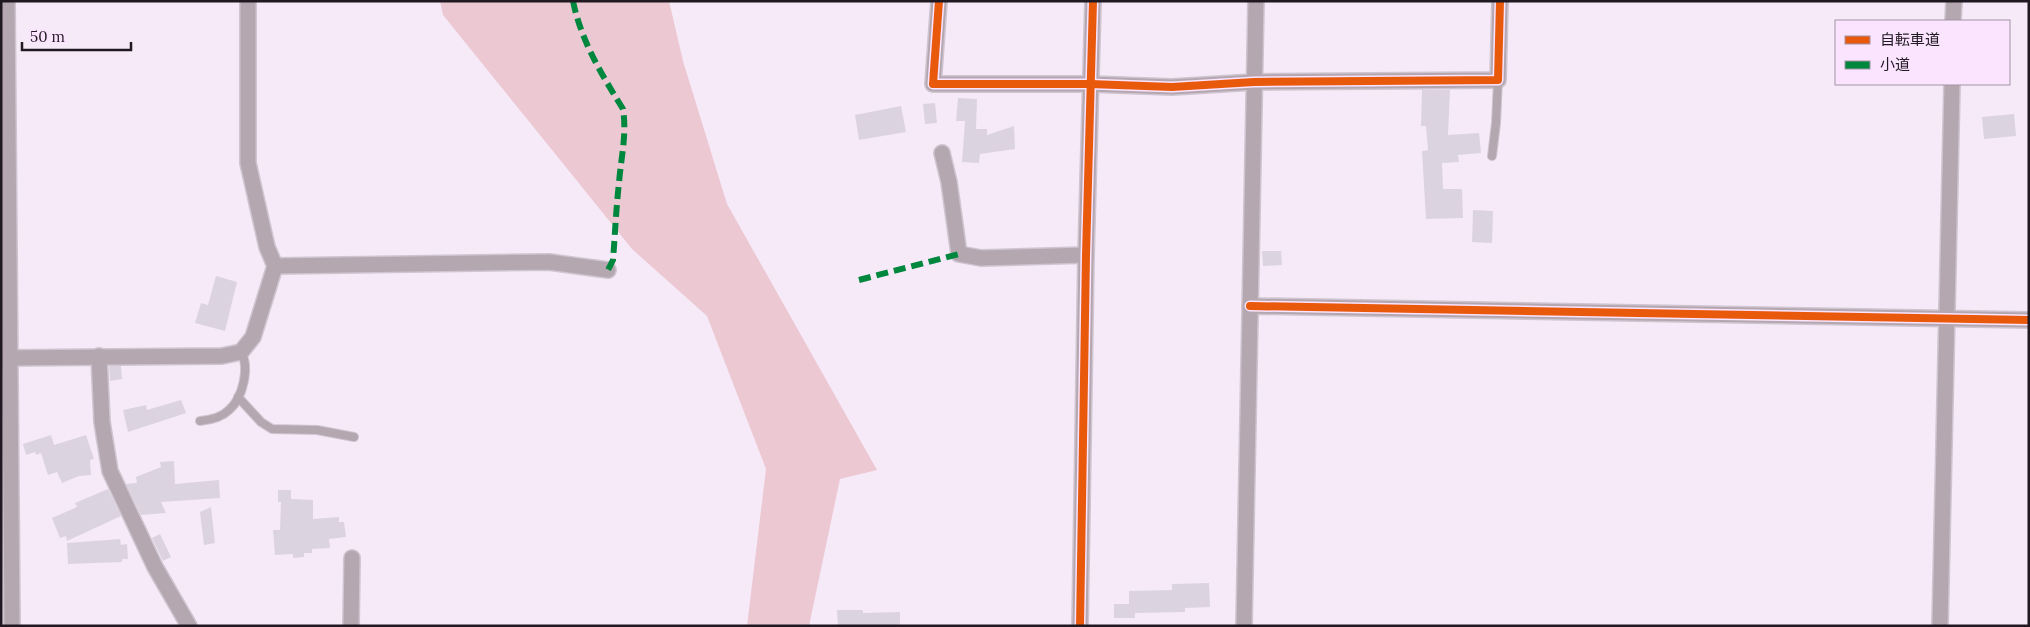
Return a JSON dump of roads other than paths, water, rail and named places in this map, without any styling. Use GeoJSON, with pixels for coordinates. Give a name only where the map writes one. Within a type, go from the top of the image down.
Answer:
{"type":"FeatureCollection","features":[{"type":"Feature","properties":{"kind":"street"},"geometry":{"type":"LineString","coordinates":[[7,1],[6,358],[12,626]]}},
{"type":"Feature","properties":{"kind":"street"},"geometry":{"type":"LineString","coordinates":[[6,358],[222,356],[241,352],[253,337],[275,266],[267,247],[248,163],[248,1]]}},
{"type":"Feature","properties":{"kind":"street"},"geometry":{"type":"LineString","coordinates":[[939,1],[933,84],[1090,84],[1172,87],[1254,82],[1498,80],[1500,1]]}},
{"type":"Feature","properties":{"kind":"street"},"geometry":{"type":"LineString","coordinates":[[1080,626],[1086,255],[1093,1]]}},
{"type":"Feature","properties":{"kind":"street"},"geometry":{"type":"LineString","coordinates":[[1244,626],[1256,1]]}},
{"type":"Feature","properties":{"kind":"street"},"geometry":{"type":"LineString","coordinates":[[1953,20],[1954,1]]}},
{"type":"Feature","properties":{"kind":"street"},"geometry":{"type":"LineString","coordinates":[[1940,626],[1952,85]]}},
{"type":"Feature","properties":{"kind":"street"},"geometry":{"type":"LineString","coordinates":[[942,153],[949,182],[959,254],[981,258],[1086,255]]}},
{"type":"Feature","properties":{"kind":"street"},"geometry":{"type":"LineString","coordinates":[[275,266],[549,262],[608,270]]}},
{"type":"Feature","properties":{"kind":"street"},"geometry":{"type":"LineString","coordinates":[[1250,306],[2029,320]]}},
{"type":"Feature","properties":{"kind":"street"},"geometry":{"type":"LineString","coordinates":[[99,356],[102,422],[110,471],[155,568],[189,626]]}},
{"type":"Feature","properties":{"kind":"street"},"geometry":{"type":"LineString","coordinates":[[351,626],[352,558]]}},
{"type":"Feature","properties":{"kind":"lane"},"geometry":{"type":"LineString","coordinates":[[1492,156],[1498,80]]}},
{"type":"Feature","properties":{"kind":"lane"},"geometry":{"type":"LineString","coordinates":[[200,421],[214,418],[229,411],[238,397],[246,367],[245,359],[241,352]]}},
{"type":"Feature","properties":{"kind":"lane"},"geometry":{"type":"LineString","coordinates":[[238,397],[261,422],[272,429],[316,430],[354,437]]}}]}
